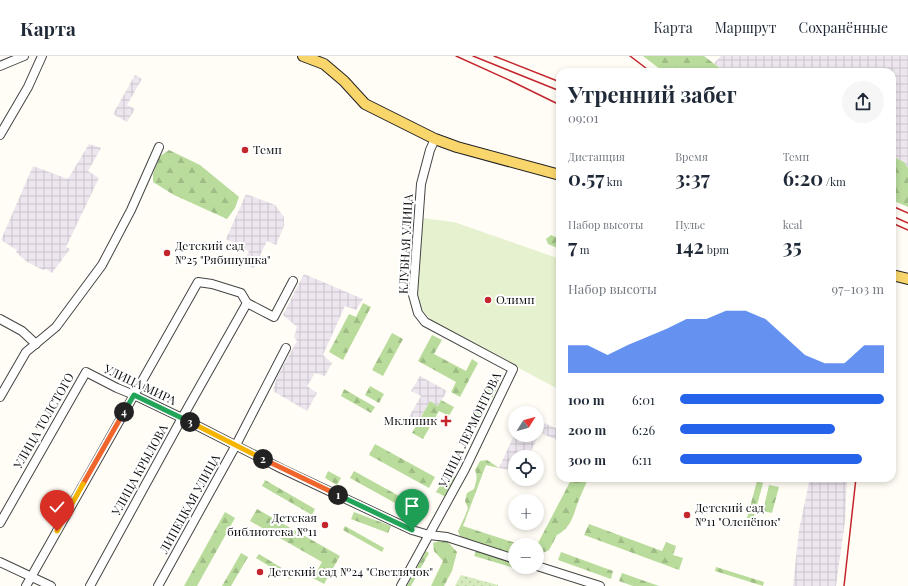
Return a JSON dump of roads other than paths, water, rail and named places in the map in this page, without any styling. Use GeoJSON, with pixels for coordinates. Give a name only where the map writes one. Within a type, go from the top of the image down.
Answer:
{"type":"FeatureCollection","features":[{"type":"Feature","properties":{"kind":"main road"},"geometry":{"type":"LineString","coordinates":[[303,56],[324,64],[344,81],[365,104],[435,139],[457,147],[556,174]]}},
{"type":"Feature","properties":{"kind":"main road"},"geometry":{"type":"LineString","coordinates":[[896,276],[908,279]]}},
{"type":"Feature","properties":{"kind":"street"},"geometry":{"type":"LineString","coordinates":[[0,66],[24,56]]}},
{"type":"Feature","properties":{"kind":"street"},"geometry":{"type":"LineString","coordinates":[[0,135],[28,87],[42,56]]}},
{"type":"Feature","properties":{"kind":"street","name":"КЛУБНАЯ УЛИЦА"},"geometry":{"type":"LineString","coordinates":[[435,139],[430,150],[421,184],[413,295],[418,313],[425,322],[513,369]]}},
{"type":"Feature","properties":{"kind":"street"},"geometry":{"type":"LineString","coordinates":[[0,398],[26,352],[56,327],[102,265],[131,210],[159,147]]}},
{"type":"Feature","properties":{"kind":"street"},"geometry":{"type":"LineString","coordinates":[[26,586],[198,282],[212,284],[241,294],[247,303],[274,317],[293,281]]}},
{"type":"Feature","properties":{"kind":"street","name":"УЛИЦА КРЫЛОВА"},"geometry":{"type":"LineString","coordinates":[[90,586],[247,303]]}},
{"type":"Feature","properties":{"kind":"street"},"geometry":{"type":"LineString","coordinates":[[0,319],[22,331],[36,344]]}},
{"type":"Feature","properties":{"kind":"street","name":"ЛИПЕЦКАЯ УЛИЦА"},"geometry":{"type":"LineString","coordinates":[[158,586],[236,445],[286,348]]}},
{"type":"Feature","properties":{"kind":"street","name":"УЛИЦА ЛЕРМОНТОВА"},"geometry":{"type":"LineString","coordinates":[[401,586],[465,469],[513,369]]}},
{"type":"Feature","properties":{"kind":"street","name":"УЛИЦА МИРА"},"geometry":{"type":"LineString","coordinates":[[86,372],[182,418],[282,469],[412,530],[447,537],[508,557]]}},
{"type":"Feature","properties":{"kind":"street","name":"УЛИЦА ТОЛСТОГО"},"geometry":{"type":"LineString","coordinates":[[0,523],[86,372]]}},
{"type":"Feature","properties":{"kind":"street"},"geometry":{"type":"LineString","coordinates":[[0,562],[51,586]]}},
{"type":"Feature","properties":{"kind":"street"},"geometry":{"type":"LineString","coordinates":[[544,568],[600,586]]}},
{"type":"Feature","properties":{"kind":"railway"},"geometry":{"type":"LineString","coordinates":[[456,56],[556,103]]}},
{"type":"Feature","properties":{"kind":"railway"},"geometry":{"type":"LineString","coordinates":[[473,56],[556,89]]}},
{"type":"Feature","properties":{"kind":"railway"},"geometry":{"type":"LineString","coordinates":[[494,56],[556,80]]}},
{"type":"Feature","properties":{"kind":"railway"},"geometry":{"type":"LineString","coordinates":[[630,56],[646,68]]}},
{"type":"Feature","properties":{"kind":"railway"},"geometry":{"type":"LineString","coordinates":[[896,208],[908,213]]}},
{"type":"Feature","properties":{"kind":"railway"},"geometry":{"type":"LineString","coordinates":[[896,218],[908,223]]}},
{"type":"Feature","properties":{"kind":"railway"},"geometry":{"type":"LineString","coordinates":[[896,225],[908,230]]}},
{"type":"Feature","properties":{"kind":"railway"},"geometry":{"type":"LineString","coordinates":[[844,586],[856,482]]}},
{"type":"Feature","properties":{"kind":"place","name":"Темп"},"geometry":{"type":"Point","coordinates":[245,150]}},
{"type":"Feature","properties":{"kind":"place","name":"Детский сад №25 \"Рябинушка\""},"geometry":{"type":"Point","coordinates":[167,253]}},
{"type":"Feature","properties":{"kind":"place","name":"Олимп"},"geometry":{"type":"Point","coordinates":[488,300]}},
{"type":"Feature","properties":{"kind":"place","name":"Мклиник"},"geometry":{"type":"Point","coordinates":[446,421]}},
{"type":"Feature","properties":{"kind":"place","name":"Детский сад №11 \"Оленёнок\""},"geometry":{"type":"Point","coordinates":[687,515]}},
{"type":"Feature","properties":{"kind":"place","name":"Детская библиотека №11"},"geometry":{"type":"Point","coordinates":[325,525]}},
{"type":"Feature","properties":{"kind":"place","name":"Детский сад №24 \"Светлячок\""},"geometry":{"type":"Point","coordinates":[260,572]}}]}
